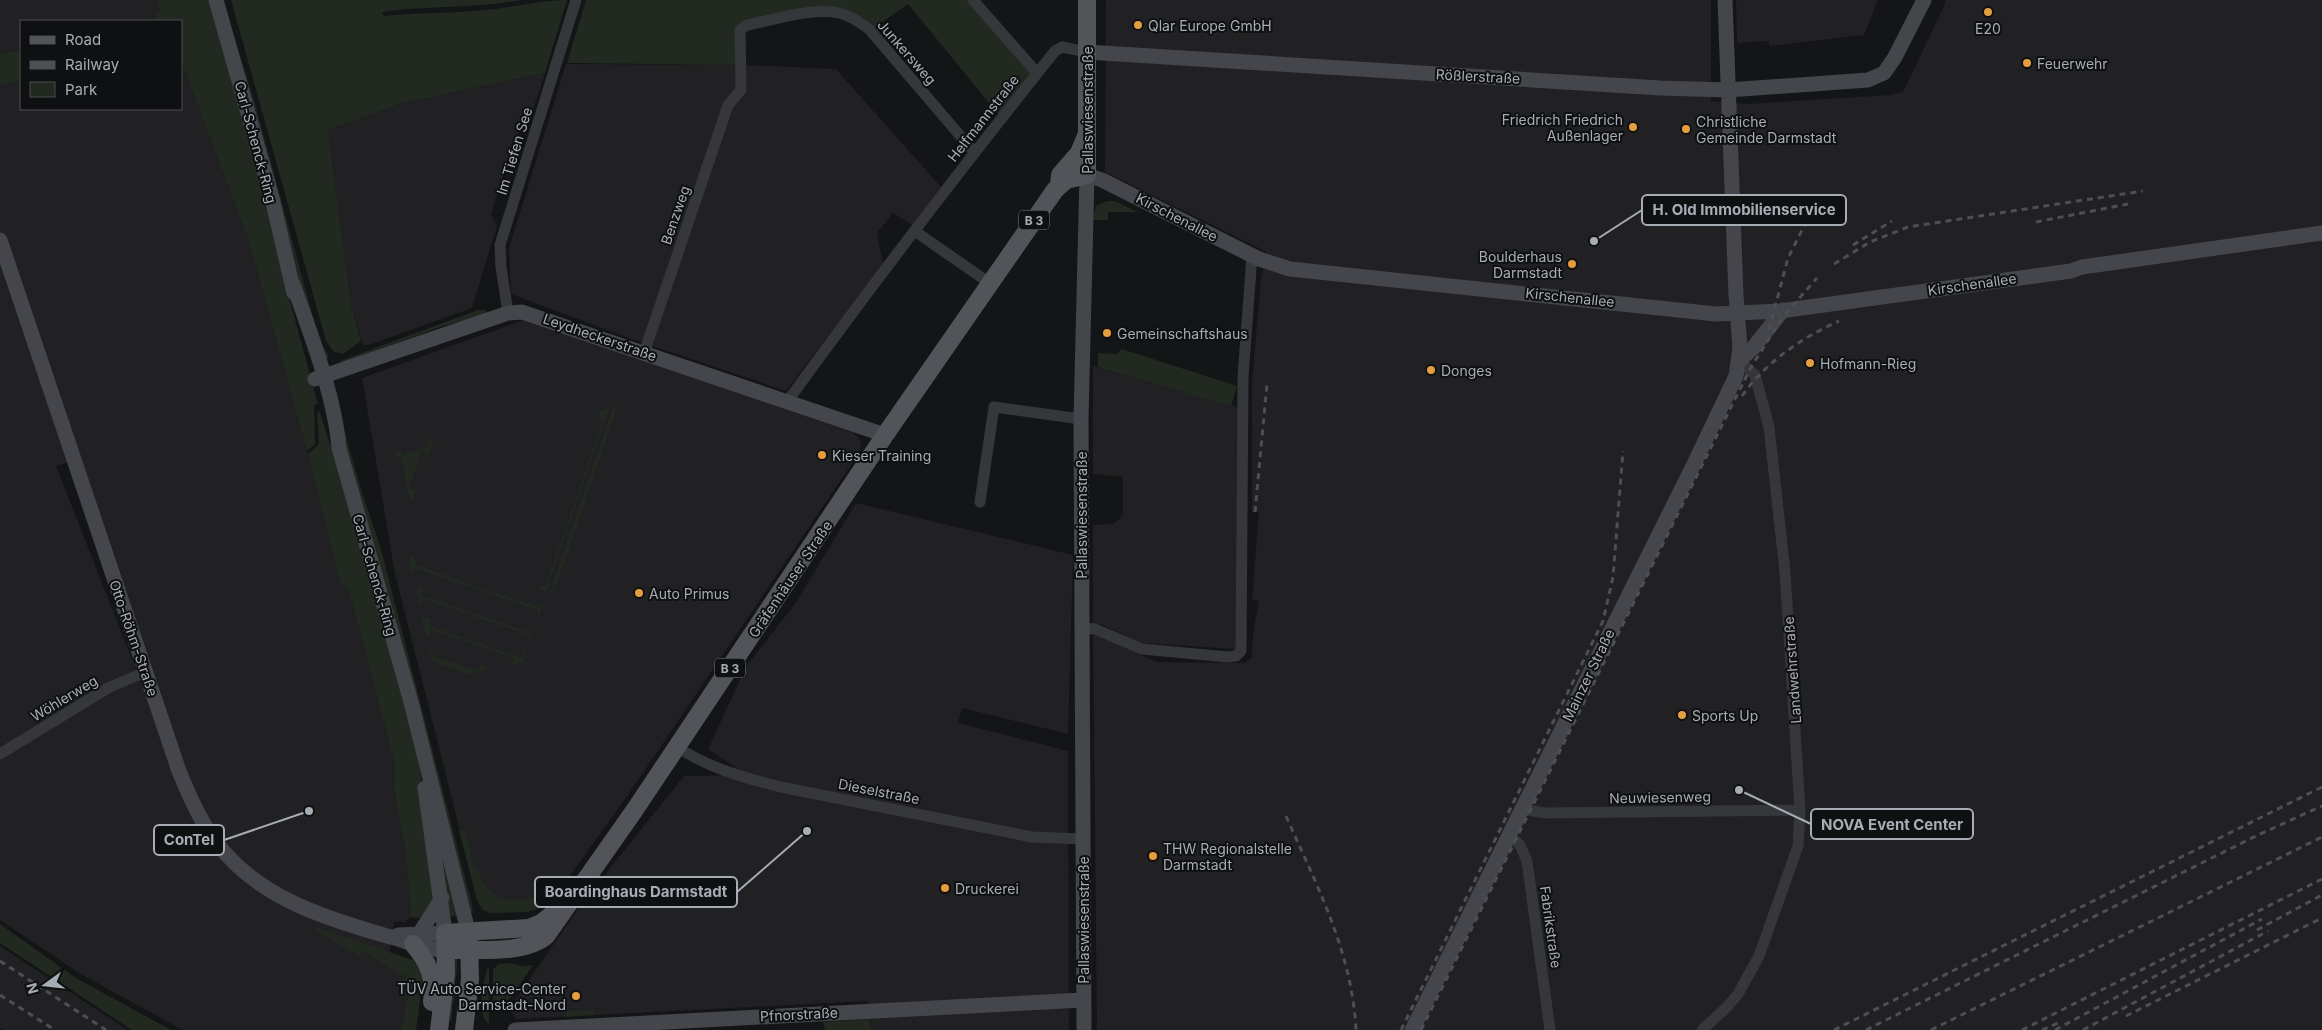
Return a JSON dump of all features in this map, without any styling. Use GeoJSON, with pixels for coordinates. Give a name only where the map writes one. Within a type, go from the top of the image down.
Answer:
{"type":"FeatureCollection","features":[{"type":"Feature","properties":{"kind":"main road","name":"Pallaswiesenstraße"},"geometry":{"type":"LineString","coordinates":[[1086,0],[1087,175]]}},
{"type":"Feature","properties":{"kind":"main road","name":"Gräfenhäuser Straße"},"geometry":{"type":"LineString","coordinates":[[446,942],[470,949],[522,947],[541,940],[551,929],[570,898],[624,826],[885,436],[1059,185],[1060,175],[1079,153],[1087,135]]}},
{"type":"Feature","properties":{"kind":"main road"},"geometry":{"type":"LineString","coordinates":[[1059,185],[1070,178],[1087,175]]}},
{"type":"Feature","properties":{"kind":"main road","name":"Gräfenhäuser Straße"},"geometry":{"type":"LineString","coordinates":[[446,942],[468,931],[516,930],[535,926],[547,919],[570,898]]}},
{"type":"Feature","properties":{"kind":"main road"},"geometry":{"type":"LineString","coordinates":[[468,931],[470,993]]}},
{"type":"Feature","properties":{"kind":"main road"},"geometry":{"type":"LineString","coordinates":[[416,939],[428,964],[433,981],[428,1030]]}},
{"type":"Feature","properties":{"kind":"main road"},"geometry":{"type":"LineString","coordinates":[[439,1030],[444,1002],[446,942]]}},
{"type":"Feature","properties":{"kind":"main road","name":"B 3"},"geometry":{"type":"LineString","coordinates":[[464,1030],[470,993],[484,959],[494,952],[505,949]]}},
{"type":"Feature","properties":{"kind":"street","name":"Carl-Schenck-Ring"},"geometry":{"type":"LineString","coordinates":[[216,0],[272,198],[318,378],[326,422],[339,448],[411,702],[468,931]]}},
{"type":"Feature","properties":{"kind":"street","name":"Im Tiefen See"},"geometry":{"type":"LineString","coordinates":[[508,313],[501,267],[501,242],[576,0]]}},
{"type":"Feature","properties":{"kind":"street"},"geometry":{"type":"LineString","coordinates":[[973,0],[1037,73]]}},
{"type":"Feature","properties":{"kind":"street"},"geometry":{"type":"LineString","coordinates":[[1725,0],[1737,314]]}},
{"type":"Feature","properties":{"kind":"street","name":"Rößlerstraße"},"geometry":{"type":"LineString","coordinates":[[1087,52],[1660,88],[1728,90],[1868,80],[1884,72],[1895,57],[1924,0]]}},
{"type":"Feature","properties":{"kind":"street","name":"Junkersweg"},"geometry":{"type":"LineString","coordinates":[[741,90],[740,30],[747,25],[814,12],[837,12],[853,18],[869,29],[974,152]]}},
{"type":"Feature","properties":{"kind":"street","name":"Helfmannstraße"},"geometry":{"type":"LineString","coordinates":[[787,402],[974,152],[1059,47],[1087,52]]}},
{"type":"Feature","properties":{"kind":"street","name":"Benzweg"},"geometry":{"type":"LineString","coordinates":[[644,353],[728,105],[741,90]]}},
{"type":"Feature","properties":{"kind":"street","name":"Kirschenallee"},"geometry":{"type":"LineString","coordinates":[[1087,175],[1102,180],[1252,255],[1274,264],[1299,270],[1712,313],[1737,314],[1783,310],[2071,271],[2083,272],[2278,245],[2294,237],[2322,233]]}},
{"type":"Feature","properties":{"kind":"street","name":"Pallaswiesenstraße"},"geometry":{"type":"LineString","coordinates":[[1084,1030],[1081,419],[1087,175]]}},
{"type":"Feature","properties":{"kind":"street"},"geometry":{"type":"LineString","coordinates":[[916,232],[991,284]]}},
{"type":"Feature","properties":{"kind":"street","name":"Otto-Röhm-Straße"},"geometry":{"type":"LineString","coordinates":[[0,240],[5,274],[146,672],[179,771],[193,804],[216,842],[254,879],[283,898],[324,917],[387,936],[446,942]]}},
{"type":"Feature","properties":{"kind":"street"},"geometry":{"type":"LineString","coordinates":[[1082,628],[1095,629],[1142,649],[1228,657],[1236,656],[1241,651],[1243,377],[1252,255]]}},
{"type":"Feature","properties":{"kind":"street"},"geometry":{"type":"LineString","coordinates":[[1739,361],[1753,348],[1783,310]]}},
{"type":"Feature","properties":{"kind":"street","name":"Leydheckerstraße"},"geometry":{"type":"LineString","coordinates":[[318,378],[508,313],[519,311],[533,314],[885,436]]}},
{"type":"Feature","properties":{"kind":"street","name":"Mainzer Straße"},"geometry":{"type":"LineString","coordinates":[[1412,1030],[1734,382],[1739,361],[1737,314]]}},
{"type":"Feature","properties":{"kind":"street","name":"Landwehrstraße"},"geometry":{"type":"LineString","coordinates":[[1702,1030],[1738,994],[1759,956],[1798,846],[1800,810],[1785,572],[1769,427],[1755,375],[1739,361]]}},
{"type":"Feature","properties":{"kind":"street"},"geometry":{"type":"LineString","coordinates":[[980,502],[994,407],[1081,419]]}},
{"type":"Feature","properties":{"kind":"street","name":"Wöhlerweg"},"geometry":{"type":"LineString","coordinates":[[0,754],[108,688],[146,672]]}},
{"type":"Feature","properties":{"kind":"street","name":"Carl-Schenck-Ring"},"geometry":{"type":"LineString","coordinates":[[411,702],[442,898],[446,942]]}},
{"type":"Feature","properties":{"kind":"street","name":"Dieselstraße"},"geometry":{"type":"LineString","coordinates":[[677,747],[699,761],[721,770],[781,787],[1032,836],[1083,839]]}},
{"type":"Feature","properties":{"kind":"street","name":"Neuwiesenweg"},"geometry":{"type":"LineString","coordinates":[[1521,809],[1545,813],[1800,810]]}},
{"type":"Feature","properties":{"kind":"street","name":"Fabrikstraße"},"geometry":{"type":"LineString","coordinates":[[1508,835],[1520,845],[1527,861],[1550,1030]]}},
{"type":"Feature","properties":{"kind":"street"},"geometry":{"type":"LineString","coordinates":[[416,939],[442,898]]}},
{"type":"Feature","properties":{"kind":"street","name":"Pfnorstraße"},"geometry":{"type":"LineString","coordinates":[[515,1030],[1083,1000]]}},
{"type":"Feature","properties":{"kind":"shaded area"},"geometry":{"type":"Polygon","coordinates":[[[0,0],[156,0],[160,10],[155,17],[149,20],[20,20],[20,49],[0,54],[0,0]]]}},
{"type":"Feature","properties":{"kind":"shaded area"},"geometry":{"type":"Polygon","coordinates":[[[1106,0],[1711,0],[1711,101],[1748,104],[1890,95],[1903,92],[1945,4],[1945,0],[2322,0],[2322,1030],[1097,1030],[1093,632],[1156,662],[1245,663],[1252,657],[1253,633],[1259,601],[1252,599],[1259,512],[1252,512],[1252,382],[1261,280],[1267,252],[1105,172],[1106,0]]]}},
{"type":"Feature","properties":{"kind":"shaded area"},"geometry":{"type":"Polygon","coordinates":[[[1736,0],[1878,0],[1864,35],[1769,46],[1769,41],[1737,43],[1736,0]]]}},
{"type":"Feature","properties":{"kind":"shaded area"},"geometry":{"type":"Polygon","coordinates":[[[182,64],[248,239],[308,454],[340,583],[348,587],[395,765],[394,789],[406,854],[411,917],[405,922],[394,922],[389,956],[415,975],[406,1030],[183,1030],[79,973],[0,920],[0,86],[20,80],[20,110],[182,110],[182,64]],[[69,462],[56,466],[174,766],[69,462]]]}},
{"type":"Feature","properties":{"kind":"shaded area"},"geometry":{"type":"Polygon","coordinates":[[[566,64],[743,65],[836,69],[941,187],[912,225],[893,213],[877,233],[883,264],[786,391],[629,338],[511,294],[509,248],[566,64]]]}},
{"type":"Feature","properties":{"kind":"shaded area"},"geometry":{"type":"Polygon","coordinates":[[[545,73],[527,128],[516,135],[491,214],[497,226],[472,308],[369,345],[363,345],[351,305],[328,130],[403,103],[545,73]]]}},
{"type":"Feature","properties":{"kind":"shaded area"},"geometry":{"type":"Polygon","coordinates":[[[524,320],[852,432],[859,437],[861,446],[859,453],[630,792],[559,891],[552,897],[514,908],[472,879],[394,569],[362,378],[524,320]]]}},
{"type":"Feature","properties":{"kind":"shaded area"},"geometry":{"type":"Polygon","coordinates":[[[1093,366],[1237,407],[1236,649],[1141,643],[1100,624],[1093,624],[1093,525],[1114,524],[1123,515],[1123,477],[1093,474],[1093,366]]]}},
{"type":"Feature","properties":{"kind":"shaded area"},"geometry":{"type":"Polygon","coordinates":[[[856,503],[1073,555],[1068,734],[962,708],[958,723],[1068,751],[1069,1030],[872,1030],[867,1001],[516,1019],[509,1009],[582,903],[684,776],[747,775],[708,749],[747,665],[795,604],[856,503]]]}},
{"type":"Feature","properties":{"kind":"shaded area"},"geometry":{"type":"Polygon","coordinates":[[[0,946],[128,1030],[3,1030],[0,1028],[0,946]]]}},
{"type":"Feature","properties":{"kind":"green space"},"geometry":{"type":"Polygon","coordinates":[[[156,0],[210,0],[279,246],[288,294],[318,404],[314,405],[315,444],[307,451],[248,239],[182,64],[182,20],[149,20],[155,17],[160,10],[156,0]]]}},
{"type":"Feature","properties":{"kind":"green space"},"geometry":{"type":"Polygon","coordinates":[[[231,0],[522,0],[487,5],[417,8],[382,12],[384,16],[494,9],[546,1],[567,0],[545,73],[403,103],[328,130],[351,305],[361,341],[343,354],[334,352],[326,341],[231,0]]]}},
{"type":"Feature","properties":{"kind":"green space"},"geometry":{"type":"Polygon","coordinates":[[[586,0],[968,0],[1031,72],[999,115],[908,4],[874,28],[851,13],[749,20],[734,65],[567,63],[586,0]]]}},
{"type":"Feature","properties":{"kind":"green space"},"geometry":{"type":"Polygon","coordinates":[[[232,30],[254,100],[320,343],[328,354],[328,359],[316,344],[232,30]]]}},
{"type":"Feature","properties":{"kind":"green space"},"geometry":{"type":"Polygon","coordinates":[[[20,49],[20,80],[0,86],[0,54],[20,49]]]}},
{"type":"Feature","properties":{"kind":"green space"},"geometry":{"type":"Polygon","coordinates":[[[1107,201],[1115,201],[1137,212],[1108,212],[1108,220],[1093,220],[1096,206],[1107,201]]]}},
{"type":"Feature","properties":{"kind":"green space"},"geometry":{"type":"Polygon","coordinates":[[[478,310],[485,310],[488,314],[443,326],[344,362],[340,361],[478,310]]]}},
{"type":"Feature","properties":{"kind":"green space"},"geometry":{"type":"Polygon","coordinates":[[[1122,349],[1237,386],[1231,406],[1098,367],[1098,353],[1116,354],[1122,349]]]}},
{"type":"Feature","properties":{"kind":"green space"},"geometry":{"type":"Polygon","coordinates":[[[613,407],[617,407],[555,589],[550,593],[613,407]]]}},
{"type":"Feature","properties":{"kind":"green space"},"geometry":{"type":"Polygon","coordinates":[[[609,408],[546,592],[540,590],[539,586],[546,586],[603,419],[597,416],[601,410],[609,408]]]}},
{"type":"Feature","properties":{"kind":"green space"},"geometry":{"type":"Polygon","coordinates":[[[338,409],[361,489],[381,549],[471,901],[473,911],[471,913],[335,412],[338,409]]]}},
{"type":"Feature","properties":{"kind":"green space"},"geometry":{"type":"Polygon","coordinates":[[[319,410],[333,453],[413,735],[423,787],[436,897],[420,918],[411,917],[406,854],[394,789],[395,765],[348,587],[340,583],[308,454],[319,444],[317,414],[319,410]]]}},
{"type":"Feature","properties":{"kind":"green space"},"geometry":{"type":"Polygon","coordinates":[[[430,438],[433,442],[429,453],[422,451],[409,488],[416,490],[412,502],[410,501],[401,456],[395,457],[395,453],[400,449],[403,455],[429,446],[427,439],[430,438]]]}},
{"type":"Feature","properties":{"kind":"green space"},"geometry":{"type":"Polygon","coordinates":[[[411,557],[415,557],[416,565],[479,587],[478,590],[415,568],[412,575],[409,561],[411,557]]]}},
{"type":"Feature","properties":{"kind":"green space"},"geometry":{"type":"Polygon","coordinates":[[[417,587],[423,588],[421,595],[471,612],[470,615],[423,599],[421,606],[416,592],[417,587]]]}},
{"type":"Feature","properties":{"kind":"green space"},"geometry":{"type":"Polygon","coordinates":[[[482,588],[539,607],[544,600],[538,618],[538,610],[481,591],[482,588]]]}},
{"type":"Feature","properties":{"kind":"green space"},"geometry":{"type":"Polygon","coordinates":[[[474,613],[531,633],[535,626],[529,643],[530,635],[473,616],[474,613]]]}},
{"type":"Feature","properties":{"kind":"green space"},"geometry":{"type":"Polygon","coordinates":[[[424,616],[431,619],[429,626],[462,637],[461,640],[431,630],[429,637],[423,627],[424,616]]]}},
{"type":"Feature","properties":{"kind":"green space"},"geometry":{"type":"Polygon","coordinates":[[[465,638],[521,658],[524,651],[526,651],[523,662],[512,665],[514,658],[464,641],[465,638]]]}},
{"type":"Feature","properties":{"kind":"green space"},"geometry":{"type":"Polygon","coordinates":[[[430,647],[433,648],[431,655],[478,671],[481,664],[489,669],[469,674],[434,662],[428,651],[430,647]]]}},
{"type":"Feature","properties":{"kind":"green space"},"geometry":{"type":"Polygon","coordinates":[[[436,816],[461,915],[448,917],[436,816]]]}},
{"type":"Feature","properties":{"kind":"green space"},"geometry":{"type":"Polygon","coordinates":[[[465,829],[475,870],[477,869],[488,889],[496,895],[513,900],[523,900],[559,891],[543,907],[528,912],[490,913],[483,910],[477,900],[459,830],[465,829]]]}},
{"type":"Feature","properties":{"kind":"green space"},"geometry":{"type":"Polygon","coordinates":[[[0,924],[76,978],[171,1030],[132,1030],[0,943],[0,924]]]}},
{"type":"Feature","properties":{"kind":"green space"},"geometry":{"type":"Polygon","coordinates":[[[315,927],[413,960],[421,970],[423,978],[416,1030],[401,1030],[410,987],[403,983],[406,977],[362,951],[359,956],[315,930],[315,927]]]}},
{"type":"Feature","properties":{"kind":"green space"},"geometry":{"type":"Polygon","coordinates":[[[452,958],[457,958],[457,967],[451,1023],[449,1017],[452,958]]]}},
{"type":"Feature","properties":{"kind":"green space"},"geometry":{"type":"Polygon","coordinates":[[[511,963],[521,966],[533,965],[502,1010],[497,1011],[493,1007],[493,969],[499,964],[511,963]]]}},
{"type":"Feature","properties":{"kind":"green space"},"geometry":{"type":"Polygon","coordinates":[[[488,967],[489,1024],[485,1020],[482,1006],[484,980],[488,967]]]}},
{"type":"Feature","properties":{"kind":"green space"},"geometry":{"type":"Polygon","coordinates":[[[594,1010],[595,1015],[566,1017],[566,1011],[594,1010]]]}},
{"type":"Feature","properties":{"kind":"green space"},"geometry":{"type":"Polygon","coordinates":[[[869,1019],[872,1030],[825,1030],[823,1022],[869,1019]]]}},
{"type":"Feature","properties":{"kind":"railway"},"geometry":{"type":"LineString","coordinates":[[1834,264],[1870,242],[1908,227],[2143,191]]}},
{"type":"Feature","properties":{"kind":"railway"},"geometry":{"type":"LineString","coordinates":[[1769,330],[1788,258],[1818,198]]}},
{"type":"Feature","properties":{"kind":"railway"},"geometry":{"type":"LineString","coordinates":[[2036,222],[2128,204]]}},
{"type":"Feature","properties":{"kind":"railway"},"geometry":{"type":"LineString","coordinates":[[1853,245],[1892,221]]}},
{"type":"Feature","properties":{"kind":"railway"},"geometry":{"type":"LineString","coordinates":[[1421,1030],[1750,369],[1782,318],[1817,278]]}},
{"type":"Feature","properties":{"kind":"railway"},"geometry":{"type":"LineString","coordinates":[[1742,396],[1762,372],[1785,352],[1811,335],[1839,321]]}},
{"type":"Feature","properties":{"kind":"railway"},"geometry":{"type":"LineString","coordinates":[[1255,512],[1267,384]]}},
{"type":"Feature","properties":{"kind":"railway"},"geometry":{"type":"LineString","coordinates":[[1401,1030],[1603,621],[1613,577],[1623,451]]}},
{"type":"Feature","properties":{"kind":"railway"},"geometry":{"type":"LineString","coordinates":[[1834,1030],[2322,787]]}},
{"type":"Feature","properties":{"kind":"railway"},"geometry":{"type":"LineString","coordinates":[[1866,1030],[2258,835],[2322,806]]}},
{"type":"Feature","properties":{"kind":"railway"},"geometry":{"type":"LineString","coordinates":[[1286,816],[1321,894],[1340,946],[1348,974],[1356,1030]]}},
{"type":"Feature","properties":{"kind":"railway"},"geometry":{"type":"LineString","coordinates":[[1931,1030],[2322,837]]}},
{"type":"Feature","properties":{"kind":"railway"},"geometry":{"type":"LineString","coordinates":[[2022,1030],[2322,879]]}},
{"type":"Feature","properties":{"kind":"railway"},"geometry":{"type":"LineString","coordinates":[[2257,930],[2322,895]]}},
{"type":"Feature","properties":{"kind":"railway"},"geometry":{"type":"LineString","coordinates":[[2126,1016],[2322,918]]}},
{"type":"Feature","properties":{"kind":"railway"},"geometry":{"type":"LineString","coordinates":[[2055,1030],[2262,919]]}},
{"type":"Feature","properties":{"kind":"railway"},"geometry":{"type":"LineString","coordinates":[[2083,1030],[2268,931]]}},
{"type":"Feature","properties":{"kind":"railway"},"geometry":{"type":"LineString","coordinates":[[0,961],[106,1030]]}},
{"type":"Feature","properties":{"kind":"railway"},"geometry":{"type":"LineString","coordinates":[[0,995],[55,1030]]}},
{"type":"Feature","properties":{"kind":"railway"},"geometry":{"type":"LineString","coordinates":[[2042,1030],[2060,1022]]}},
{"type":"Feature","properties":{"kind":"place","name":"E20"},"geometry":{"type":"Point","coordinates":[1988,12]}},
{"type":"Feature","properties":{"kind":"place","name":"Qlar Europe GmbH"},"geometry":{"type":"Point","coordinates":[1138,25]}},
{"type":"Feature","properties":{"kind":"place","name":"Feuerwehr"},"geometry":{"type":"Point","coordinates":[2027,63]}},
{"type":"Feature","properties":{"kind":"place","name":"Friedrich Friedrich Außenlager"},"geometry":{"type":"Point","coordinates":[1633,127]}},
{"type":"Feature","properties":{"kind":"place","name":"Christliche Gemeinde Darmstadt"},"geometry":{"type":"Point","coordinates":[1686,129]}},
{"type":"Feature","properties":{"kind":"place","name":"H. Old Immobilienservice"},"geometry":{"type":"Point","coordinates":[1594,241]}},
{"type":"Feature","properties":{"kind":"place","name":"Boulderhaus Darmstadt"},"geometry":{"type":"Point","coordinates":[1572,264]}},
{"type":"Feature","properties":{"kind":"place","name":"Gemeinschaftshaus"},"geometry":{"type":"Point","coordinates":[1107,333]}},
{"type":"Feature","properties":{"kind":"place","name":"Hofmann-Rieg"},"geometry":{"type":"Point","coordinates":[1810,363]}},
{"type":"Feature","properties":{"kind":"place","name":"Donges"},"geometry":{"type":"Point","coordinates":[1431,370]}},
{"type":"Feature","properties":{"kind":"place","name":"Kieser Training"},"geometry":{"type":"Point","coordinates":[822,455]}},
{"type":"Feature","properties":{"kind":"place","name":"Auto Primus"},"geometry":{"type":"Point","coordinates":[639,593]}},
{"type":"Feature","properties":{"kind":"place","name":"Sports Up"},"geometry":{"type":"Point","coordinates":[1682,715]}},
{"type":"Feature","properties":{"kind":"place","name":"NOVA Event Center"},"geometry":{"type":"Point","coordinates":[1739,790]}},
{"type":"Feature","properties":{"kind":"place","name":"ConTel"},"geometry":{"type":"Point","coordinates":[309,811]}},
{"type":"Feature","properties":{"kind":"place","name":"Boardinghaus Darmstadt"},"geometry":{"type":"Point","coordinates":[807,831]}},
{"type":"Feature","properties":{"kind":"place","name":"THW Regionalstelle Darmstadt"},"geometry":{"type":"Point","coordinates":[1153,856]}},
{"type":"Feature","properties":{"kind":"place","name":"Druckerei"},"geometry":{"type":"Point","coordinates":[945,888]}},
{"type":"Feature","properties":{"kind":"place","name":"TÜV Auto Service-Center Darmstadt-Nord"},"geometry":{"type":"Point","coordinates":[576,996]}}]}
